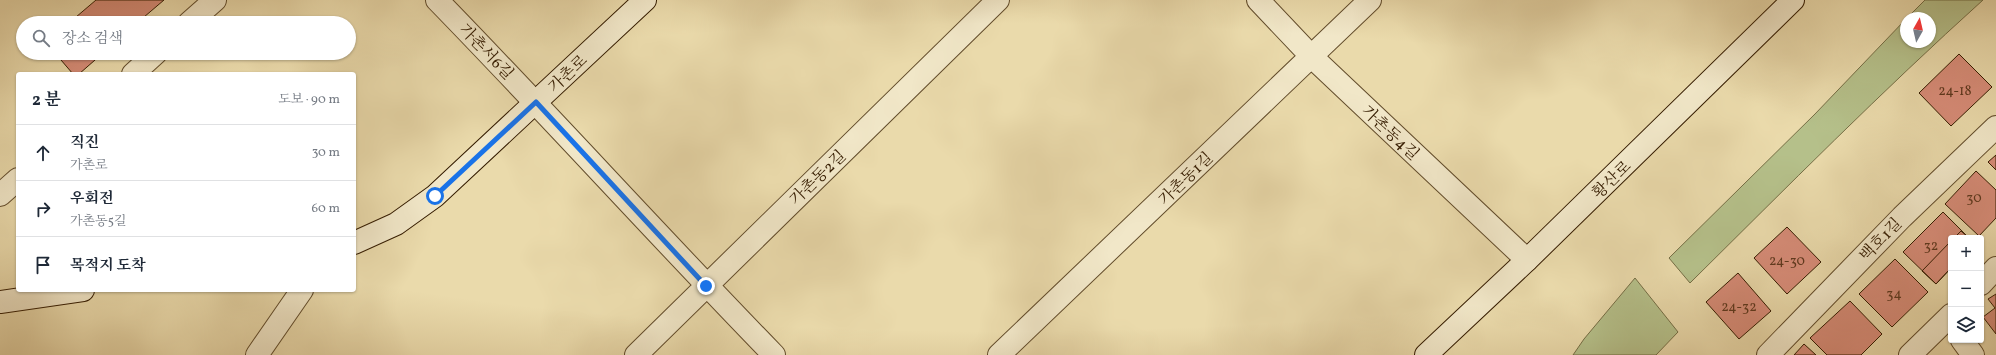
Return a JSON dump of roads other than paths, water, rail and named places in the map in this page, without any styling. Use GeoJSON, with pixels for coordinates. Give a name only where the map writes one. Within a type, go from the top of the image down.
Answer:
{"type":"FeatureCollection","features":[{"type":"Feature","properties":{"kind":"street"},"geometry":{"type":"LineString","coordinates":[[197,16],[215,0]]}},
{"type":"Feature","properties":{"kind":"street","name":"가촌서6길"},"geometry":{"type":"LineString","coordinates":[[437,0],[536,102],[706,286],[774,355]]}},
{"type":"Feature","properties":{"kind":"street","name":"가촌로"},"geometry":{"type":"LineString","coordinates":[[356,242],[396,224],[435,196],[644,0]]}},
{"type":"Feature","properties":{"kind":"street","name":"가촌동2길"},"geometry":{"type":"LineString","coordinates":[[636,355],[998,0]]}},
{"type":"Feature","properties":{"kind":"street","name":"가촌동4길"},"geometry":{"type":"LineString","coordinates":[[1258,0],[1312,57],[1527,260]]}},
{"type":"Feature","properties":{"kind":"street","name":"가촌동1길"},"geometry":{"type":"LineString","coordinates":[[999,355],[1370,0]]}},
{"type":"Feature","properties":{"kind":"street","name":"황산로"},"geometry":{"type":"LineString","coordinates":[[1426,355],[1527,260],[1793,0]]}},
{"type":"Feature","properties":{"kind":"street"},"geometry":{"type":"LineString","coordinates":[[135,72],[148,60]]}},
{"type":"Feature","properties":{"kind":"street","name":"백호1길"},"geometry":{"type":"LineString","coordinates":[[1768,355],[1902,217],[1996,127]]}},
{"type":"Feature","properties":{"kind":"street"},"geometry":{"type":"LineString","coordinates":[[0,195],[16,181]]}},
{"type":"Feature","properties":{"kind":"street"},"geometry":{"type":"LineString","coordinates":[[1984,281],[1996,268]]}},
{"type":"Feature","properties":{"kind":"street"},"geometry":{"type":"LineString","coordinates":[[0,302],[69,292]]}},
{"type":"Feature","properties":{"kind":"street"},"geometry":{"type":"LineString","coordinates":[[257,355],[301,292]]}},
{"type":"Feature","properties":{"kind":"street"},"geometry":{"type":"LineString","coordinates":[[1910,355],[1948,321]]}},
{"type":"Feature","properties":{"kind":"street"},"geometry":{"type":"LineString","coordinates":[[1964,343],[1973,355]]}}]}
